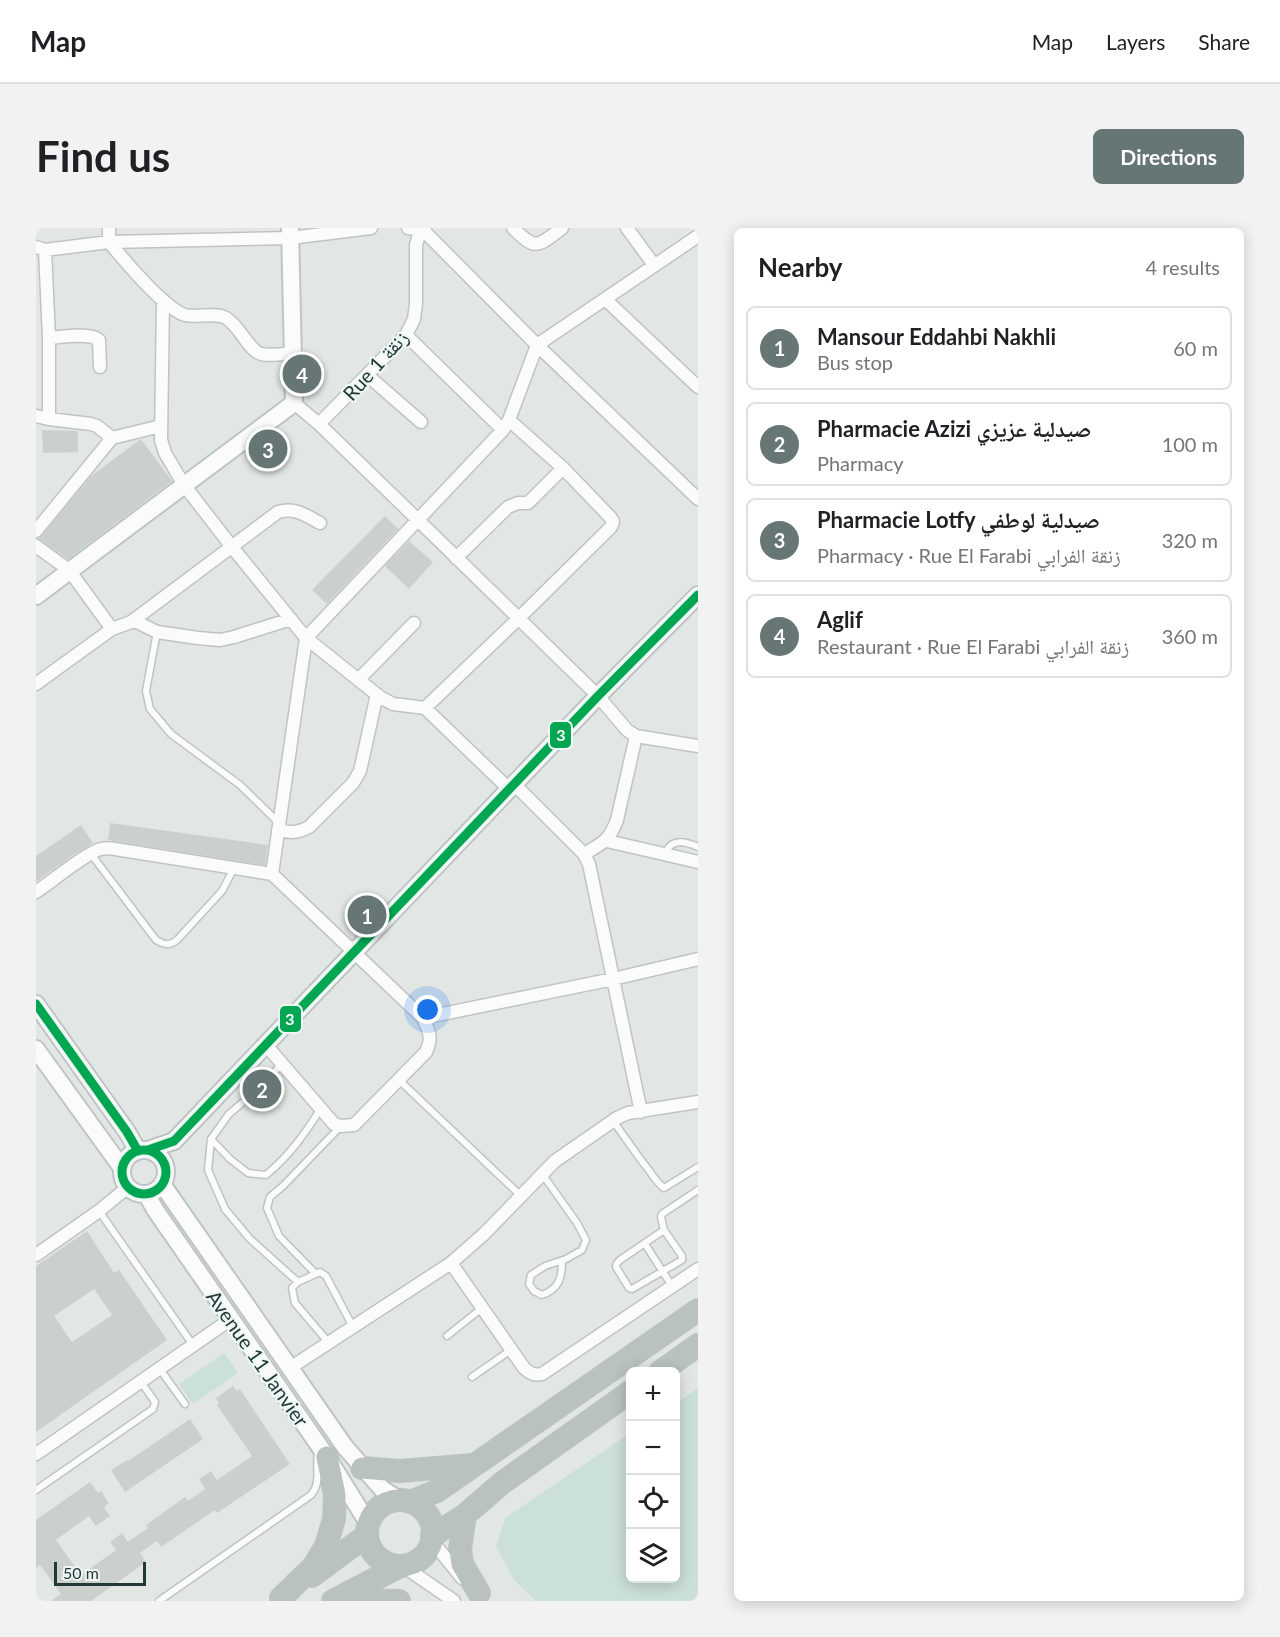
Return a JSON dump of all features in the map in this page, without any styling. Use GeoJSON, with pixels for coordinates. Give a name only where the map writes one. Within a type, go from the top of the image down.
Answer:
{"type":"FeatureCollection","features":[{"type":"Feature","properties":{"kind":"highway"},"geometry":{"type":"LineString","coordinates":[[404,1501],[421,1508],[429,1517],[432,1538],[427,1552],[419,1560],[409,1565],[390,1565],[381,1561],[369,1545],[367,1529],[373,1514],[380,1507],[389,1502],[404,1501],[437,1491],[698,1310]]}},
{"type":"Feature","properties":{"kind":"highway"},"geometry":{"type":"LineString","coordinates":[[666,1367],[698,1345]]}},
{"type":"Feature","properties":{"kind":"highway"},"geometry":{"type":"LineString","coordinates":[[432,1538],[465,1515],[502,1483],[626,1395]]}},
{"type":"Feature","properties":{"kind":"highway"},"geometry":{"type":"LineString","coordinates":[[279,1600],[314,1566],[326,1546],[334,1519],[335,1495],[325,1453]]}},
{"type":"Feature","properties":{"kind":"highway"},"geometry":{"type":"LineString","coordinates":[[362,1468],[399,1470],[474,1465]]}},
{"type":"Feature","properties":{"kind":"highway"},"geometry":{"type":"LineString","coordinates":[[465,1515],[460,1549],[462,1564],[483,1597]]}},
{"type":"Feature","properties":{"kind":"highway"},"geometry":{"type":"LineString","coordinates":[[279,1600],[367,1529]]}},
{"type":"Feature","properties":{"kind":"highway"},"geometry":{"type":"LineString","coordinates":[[335,1600],[401,1566]]}},
{"type":"Feature","properties":{"kind":"highway"},"geometry":{"type":"LineString","coordinates":[[335,1600],[399,1601]]}},
{"type":"Feature","properties":{"kind":"street"},"geometry":{"type":"LineString","coordinates":[[109,228],[109,242],[163,300],[186,315],[225,318],[234,324],[254,349],[262,354],[294,353]]}},
{"type":"Feature","properties":{"kind":"street"},"geometry":{"type":"LineString","coordinates":[[49,419],[49,338],[40,248],[109,242],[371,228]]}},
{"type":"Feature","properties":{"kind":"street"},"geometry":{"type":"LineString","coordinates":[[408,228],[424,229],[537,345],[698,500]]}},
{"type":"Feature","properties":{"kind":"street"},"geometry":{"type":"LineString","coordinates":[[513,228],[525,241],[534,244],[562,228]]}},
{"type":"Feature","properties":{"kind":"street"},"geometry":{"type":"LineString","coordinates":[[627,228],[654,265]]}},
{"type":"Feature","properties":{"kind":"street","name":"Rue 1 زنقة"},"geometry":{"type":"LineString","coordinates":[[319,424],[406,335],[415,312],[416,245],[424,229]]}},
{"type":"Feature","properties":{"kind":"street"},"geometry":{"type":"LineString","coordinates":[[290,233],[294,403],[319,424],[598,696],[627,730],[636,736],[698,746]]}},
{"type":"Feature","properties":{"kind":"street"},"geometry":{"type":"LineString","coordinates":[[272,874],[306,638],[506,425],[537,345],[698,236]]}},
{"type":"Feature","properties":{"kind":"street"},"geometry":{"type":"LineString","coordinates":[[605,299],[698,387]]}},
{"type":"Feature","properties":{"kind":"street"},"geometry":{"type":"LineString","coordinates":[[163,300],[161,440],[165,453],[184,485],[306,638],[393,704],[425,708],[584,854],[589,864],[641,1112]]}},
{"type":"Feature","properties":{"kind":"street"},"geometry":{"type":"LineString","coordinates":[[406,335],[506,425],[563,468],[613,522],[611,527],[425,708]]}},
{"type":"Feature","properties":{"kind":"street"},"geometry":{"type":"LineString","coordinates":[[49,338],[95,337],[99,340],[100,367]]}},
{"type":"Feature","properties":{"kind":"street"},"geometry":{"type":"LineString","coordinates":[[368,375],[421,422]]}},
{"type":"Feature","properties":{"kind":"street"},"geometry":{"type":"LineString","coordinates":[[36,596],[294,403]]}},
{"type":"Feature","properties":{"kind":"street"},"geometry":{"type":"LineString","coordinates":[[36,416],[91,424],[112,438]]}},
{"type":"Feature","properties":{"kind":"street"},"geometry":{"type":"LineString","coordinates":[[36,531],[112,438],[161,426]]}},
{"type":"Feature","properties":{"kind":"street"},"geometry":{"type":"LineString","coordinates":[[456,558],[508,507],[518,503],[528,503],[563,468]]}},
{"type":"Feature","properties":{"kind":"street"},"geometry":{"type":"LineString","coordinates":[[36,684],[112,629],[131,622],[278,512],[288,509],[320,523]]}},
{"type":"Feature","properties":{"kind":"street"},"geometry":{"type":"LineString","coordinates":[[36,546],[69,570],[112,629]]}},
{"type":"Feature","properties":{"kind":"street"},"geometry":{"type":"LineString","coordinates":[[174,1141],[128,1157],[122,1168],[122,1175],[128,1187],[136,1193],[146,1194],[155,1191],[164,1177],[174,1141],[598,696],[698,595]]}},
{"type":"Feature","properties":{"kind":"street"},"geometry":{"type":"LineString","coordinates":[[131,622],[137,622],[157,632],[220,640],[291,619]]}},
{"type":"Feature","properties":{"kind":"street"},"geometry":{"type":"LineString","coordinates":[[359,679],[414,623]]}},
{"type":"Feature","properties":{"kind":"street"},"geometry":{"type":"LineString","coordinates":[[279,827],[290,833],[300,832],[309,827],[353,783],[360,771],[377,694]]}},
{"type":"Feature","properties":{"kind":"street"},"geometry":{"type":"LineString","coordinates":[[584,854],[607,841],[617,820],[636,736]]}},
{"type":"Feature","properties":{"kind":"street"},"geometry":{"type":"LineString","coordinates":[[607,841],[698,862]]}},
{"type":"Feature","properties":{"kind":"street"},"geometry":{"type":"LineString","coordinates":[[36,892],[98,849],[116,849],[272,874],[423,1018],[430,1033],[430,1044],[426,1052],[354,1125],[341,1126],[334,1124],[265,1044]]}},
{"type":"Feature","properties":{"kind":"street"},"geometry":{"type":"LineString","coordinates":[[423,1018],[614,979],[698,959]]}},
{"type":"Feature","properties":{"kind":"street"},"geometry":{"type":"LineString","coordinates":[[36,1004],[127,1132],[143,1151],[160,1157],[164,1162],[164,1177]]}},
{"type":"Feature","properties":{"kind":"street"},"geometry":{"type":"LineString","coordinates":[[36,1049],[122,1168]]}},
{"type":"Feature","properties":{"kind":"street"},"geometry":{"type":"LineString","coordinates":[[290,1368],[451,1263],[484,1234],[542,1174],[565,1154],[613,1120],[628,1113],[698,1102]]}},
{"type":"Feature","properties":{"kind":"street","name":"Avenue 11 Janvier"},"geometry":{"type":"LineString","coordinates":[[164,1177],[345,1447],[382,1489],[404,1501]]}},
{"type":"Feature","properties":{"kind":"street"},"geometry":{"type":"LineString","coordinates":[[36,1255],[99,1211],[128,1187]]}},
{"type":"Feature","properties":{"kind":"street","name":"Avenue 11 Janvier"},"geometry":{"type":"LineString","coordinates":[[146,1194],[325,1453],[367,1529]]}},
{"type":"Feature","properties":{"kind":"street"},"geometry":{"type":"LineString","coordinates":[[451,1263],[524,1368],[531,1374],[542,1374],[698,1269]]}},
{"type":"Feature","properties":{"kind":"street"},"geometry":{"type":"LineString","coordinates":[[36,1454],[231,1319]]}},
{"type":"Feature","properties":{"kind":"street"},"geometry":{"type":"LineString","coordinates":[[432,1538],[458,1574],[483,1597]]}},
{"type":"Feature","properties":{"kind":"street"},"geometry":{"type":"LineString","coordinates":[[401,1566],[454,1601]]}},
{"type":"Feature","properties":{"kind":"lane"},"geometry":{"type":"LineString","coordinates":[[157,632],[146,691],[150,709],[171,734],[240,785],[279,827]]}},
{"type":"Feature","properties":{"kind":"lane"},"geometry":{"type":"LineString","coordinates":[[665,854],[673,843],[678,841],[698,847]]}},
{"type":"Feature","properties":{"kind":"lane"},"geometry":{"type":"LineString","coordinates":[[91,854],[156,940],[166,945],[177,940],[222,891],[234,868]]}},
{"type":"Feature","properties":{"kind":"lane"},"geometry":{"type":"LineString","coordinates":[[282,1064],[255,1092],[229,1114],[211,1139],[208,1170],[225,1209],[250,1239],[298,1282]]}},
{"type":"Feature","properties":{"kind":"lane"},"geometry":{"type":"LineString","coordinates":[[399,1080],[521,1196]]}},
{"type":"Feature","properties":{"kind":"lane"},"geometry":{"type":"LineString","coordinates":[[211,1139],[230,1159],[248,1173],[266,1175],[282,1162],[306,1133],[321,1108]]}},
{"type":"Feature","properties":{"kind":"lane"},"geometry":{"type":"LineString","coordinates":[[613,1120],[657,1183],[664,1188],[698,1167]]}},
{"type":"Feature","properties":{"kind":"lane"},"geometry":{"type":"LineString","coordinates":[[315,1273],[279,1236],[267,1208],[270,1197],[341,1126]]}},
{"type":"Feature","properties":{"kind":"lane"},"geometry":{"type":"LineString","coordinates":[[542,1174],[577,1223],[586,1240],[582,1250],[562,1261],[545,1266],[531,1275],[529,1284],[534,1291],[542,1295],[551,1292],[560,1280],[562,1261]]}},
{"type":"Feature","properties":{"kind":"lane"},"geometry":{"type":"LineString","coordinates":[[664,1230],[617,1263],[616,1267],[629,1288],[632,1289],[682,1260],[682,1256],[664,1230],[661,1217],[662,1214],[698,1190]]}},
{"type":"Feature","properties":{"kind":"lane"},"geometry":{"type":"LineString","coordinates":[[99,1211],[193,1345]]}},
{"type":"Feature","properties":{"kind":"lane"},"geometry":{"type":"LineString","coordinates":[[645,1244],[672,1287]]}},
{"type":"Feature","properties":{"kind":"lane"},"geometry":{"type":"LineString","coordinates":[[328,1343],[295,1303],[292,1288],[298,1282],[315,1273],[320,1272],[326,1276],[353,1327]]}},
{"type":"Feature","properties":{"kind":"lane"},"geometry":{"type":"LineString","coordinates":[[447,1336],[482,1308]]}},
{"type":"Feature","properties":{"kind":"lane"},"geometry":{"type":"LineString","coordinates":[[472,1377],[511,1349]]}},
{"type":"Feature","properties":{"kind":"lane"},"geometry":{"type":"LineString","coordinates":[[159,1368],[185,1404]]}},
{"type":"Feature","properties":{"kind":"lane"},"geometry":{"type":"LineString","coordinates":[[36,1490],[153,1409],[155,1402],[141,1381]]}},
{"type":"Feature","properties":{"kind":"lane"},"geometry":{"type":"LineString","coordinates":[[159,1601],[310,1495],[318,1484],[317,1459],[319,1453],[325,1453]]}},
{"type":"Feature","properties":{"kind":"green space"},"geometry":{"type":"Polygon","coordinates":[[[224,1353],[238,1373],[193,1404],[179,1384],[224,1353]]]}},
{"type":"Feature","properties":{"kind":"green space"},"geometry":{"type":"Polygon","coordinates":[[[698,1388],[698,1601],[536,1601],[514,1580],[496,1546],[505,1518],[626,1436],[626,1583],[680,1583],[680,1400],[698,1388]]]}},
{"type":"Feature","properties":{"kind":"building"},"geometry":{"type":"Polygon","coordinates":[[[42,430],[78,431],[78,452],[43,453],[42,430]]]}},
{"type":"Feature","properties":{"kind":"building"},"geometry":{"type":"Polygon","coordinates":[[[141,439],[172,481],[68,559],[39,539],[91,476],[141,439]]]}},
{"type":"Feature","properties":{"kind":"building"},"geometry":{"type":"Polygon","coordinates":[[[385,516],[398,529],[327,604],[312,590],[385,516]]]}},
{"type":"Feature","properties":{"kind":"building"},"geometry":{"type":"Polygon","coordinates":[[[409,541],[433,562],[409,589],[385,566],[409,541]]]}},
{"type":"Feature","properties":{"kind":"building"},"geometry":{"type":"Polygon","coordinates":[[[110,823],[268,845],[265,865],[108,840],[110,823]]]}},
{"type":"Feature","properties":{"kind":"building"},"geometry":{"type":"Polygon","coordinates":[[[81,825],[93,843],[36,882],[36,856],[81,825]]]}},
{"type":"Feature","properties":{"kind":"building"},"geometry":{"type":"Polygon","coordinates":[[[87,1231],[114,1273],[119,1270],[167,1340],[36,1432],[36,1266],[87,1231]],[[94,1289],[54,1316],[72,1342],[112,1315],[94,1289]]]}},
{"type":"Feature","properties":{"kind":"building"},"geometry":{"type":"Polygon","coordinates":[[[233,1386],[237,1391],[240,1389],[290,1464],[217,1513],[215,1510],[161,1547],[157,1541],[140,1553],[146,1562],[91,1601],[51,1601],[61,1594],[40,1565],[36,1568],[36,1520],[90,1482],[98,1493],[101,1491],[109,1503],[104,1507],[110,1516],[96,1526],[89,1516],[56,1540],[81,1575],[116,1550],[110,1542],[122,1533],[128,1542],[148,1528],[146,1525],[185,1497],[188,1501],[205,1489],[199,1479],[211,1471],[217,1480],[252,1456],[217,1405],[219,1403],[216,1398],[233,1386]]]}},
{"type":"Feature","properties":{"kind":"building"},"geometry":{"type":"Polygon","coordinates":[[[190,1419],[203,1439],[125,1492],[111,1470],[190,1419]]]}},
{"type":"Feature","properties":{"kind":"transit line","name":"3"},"geometry":{"type":"LineString","coordinates":[[148,1150],[174,1141],[598,696],[698,595]]}},
{"type":"Feature","properties":{"kind":"transit line","name":"3"},"geometry":{"type":"LineString","coordinates":[[36,1004],[138,1151]]}},
{"type":"Feature","properties":{"kind":"transit line","name":"3"},"geometry":{"type":"LineString","coordinates":[[144,1150],[159,1157],[166,1172],[159,1187],[144,1194],[129,1187],[122,1172],[129,1157],[144,1150]]}},
{"type":"Feature","properties":{"kind":"place","name":"Aglif"},"geometry":{"type":"Point","coordinates":[302,374]}},
{"type":"Feature","properties":{"kind":"place","name":"Pharmacie Lotfy صيدلية لوطفي"},"geometry":{"type":"Point","coordinates":[268,449]}},
{"type":"Feature","properties":{"kind":"place","name":"Mansour Eddahbi Nakhli"},"geometry":{"type":"Point","coordinates":[367,915]}},
{"type":"Feature","properties":{"kind":"place","name":"Pharmacie Azizi صيدلية عزيزي"},"geometry":{"type":"Point","coordinates":[262,1089]}}]}
